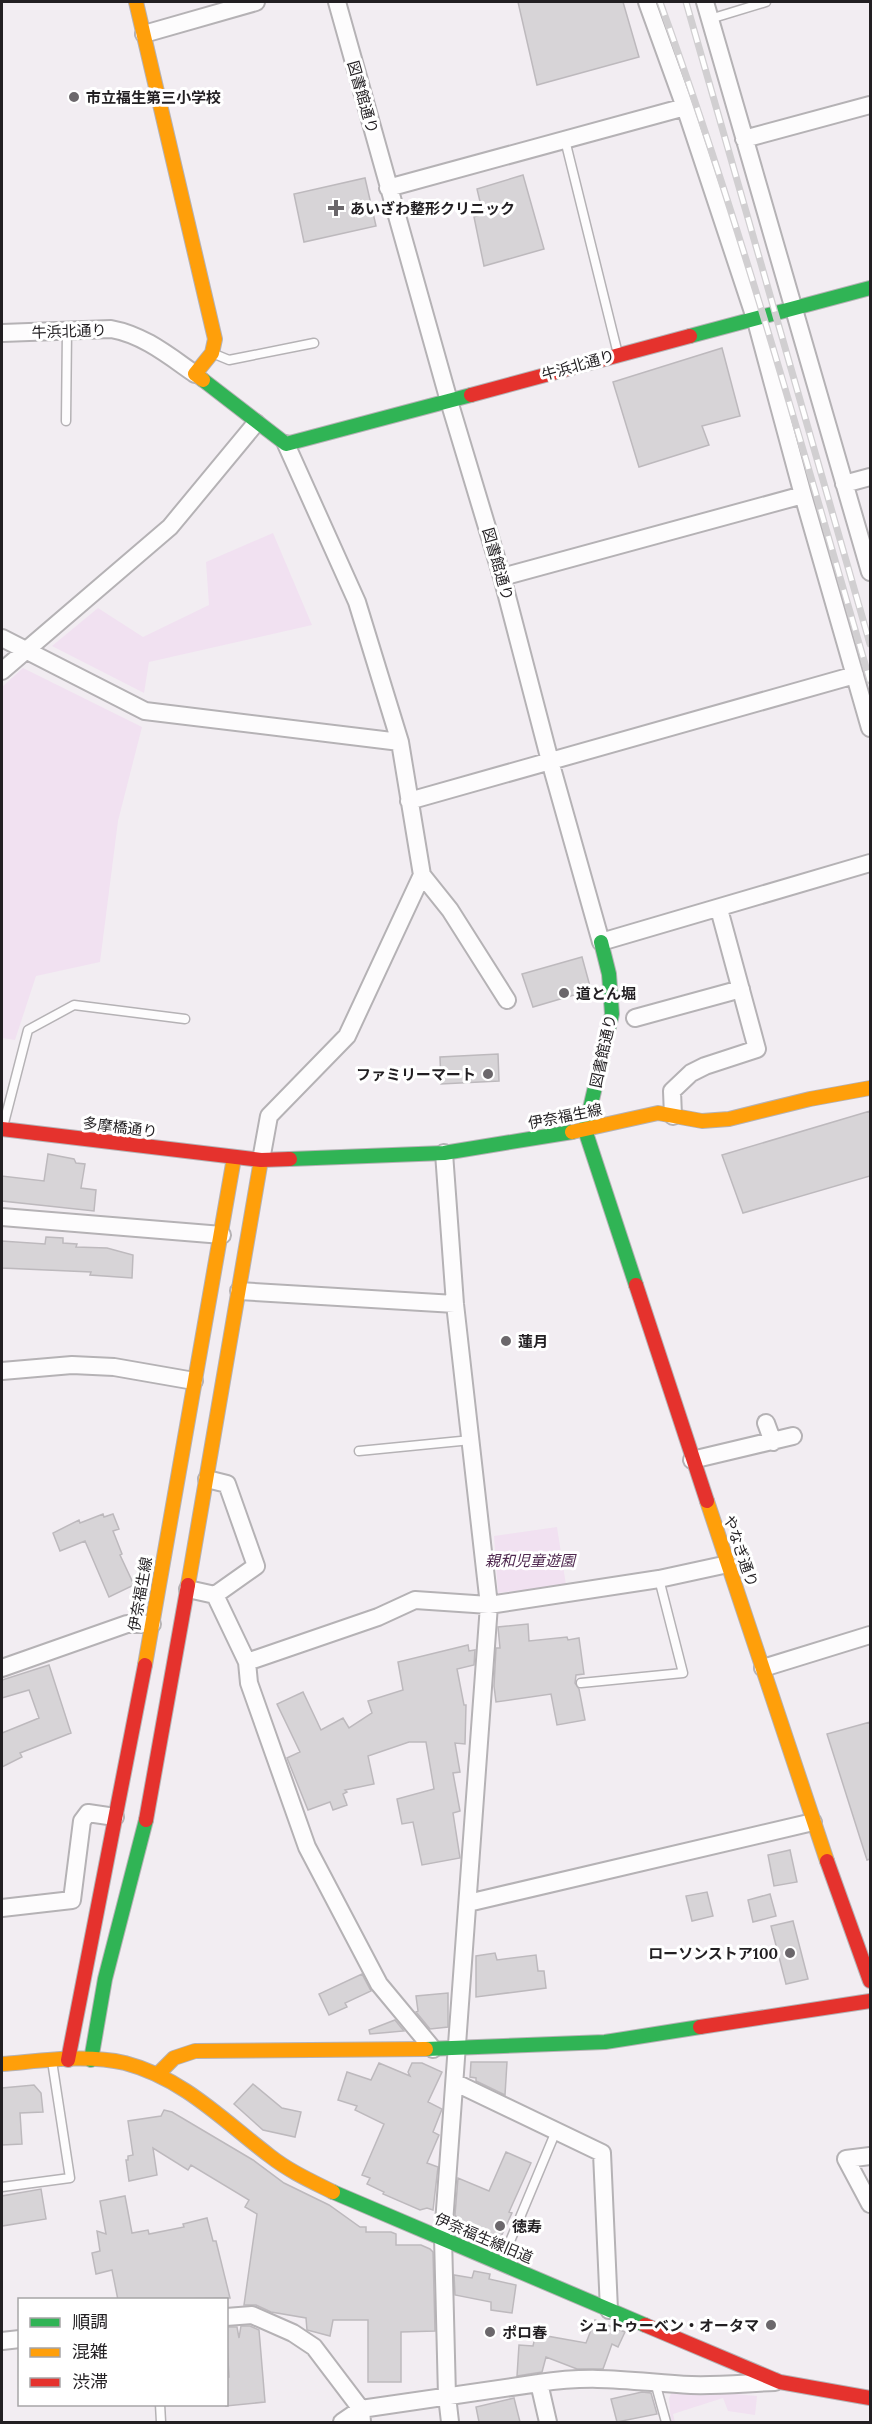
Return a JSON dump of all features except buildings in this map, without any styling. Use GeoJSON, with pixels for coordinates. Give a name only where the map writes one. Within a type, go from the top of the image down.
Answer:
{"type":"FeatureCollection","features":[{"type":"Feature","properties":{"kind":"street"},"geometry":{"type":"LineString","coordinates":[[136,2],[215,339],[212,353],[195,374],[286,444],[357,602],[400,742],[422,875],[450,910],[507,999]]}},
{"type":"Feature","properties":{"kind":"street"},"geometry":{"type":"LineString","coordinates":[[144,34],[256,2]]}},
{"type":"Feature","properties":{"kind":"street","name":"図書館通り"},"geometry":{"type":"LineString","coordinates":[[337,2],[448,401],[502,577],[609,974],[612,1014],[585,1130]]}},
{"type":"Feature","properties":{"kind":"street"},"geometry":{"type":"LineString","coordinates":[[647,2],[685,107],[756,321],[870,728]]}},
{"type":"Feature","properties":{"kind":"street"},"geometry":{"type":"LineString","coordinates":[[705,2],[870,572]]}},
{"type":"Feature","properties":{"kind":"street"},"geometry":{"type":"LineString","coordinates":[[744,139],[870,105]]}},
{"type":"Feature","properties":{"kind":"street"},"geometry":{"type":"LineString","coordinates":[[388,188],[685,107]]}},
{"type":"Feature","properties":{"kind":"street","name":"牛浜北通り"},"geometry":{"type":"LineString","coordinates":[[286,444],[618,354],[756,321],[870,288]]}},
{"type":"Feature","properties":{"kind":"street","name":"牛浜北通り"},"geometry":{"type":"LineString","coordinates":[[2,333],[111,329],[123,331],[146,341],[195,374]]}},
{"type":"Feature","properties":{"kind":"street"},"geometry":{"type":"LineString","coordinates":[[2,671],[170,527],[256,423]]}},
{"type":"Feature","properties":{"kind":"street"},"geometry":{"type":"LineString","coordinates":[[844,484],[870,477]]}},
{"type":"Feature","properties":{"kind":"street"},"geometry":{"type":"LineString","coordinates":[[502,577],[803,495]]}},
{"type":"Feature","properties":{"kind":"street"},"geometry":{"type":"LineString","coordinates":[[2,638],[144,711],[400,742]]}},
{"type":"Feature","properties":{"kind":"street"},"geometry":{"type":"LineString","coordinates":[[410,801],[855,675]]}},
{"type":"Feature","properties":{"kind":"street"},"geometry":{"type":"LineString","coordinates":[[601,942],[870,863]]}},
{"type":"Feature","properties":{"kind":"street"},"geometry":{"type":"LineString","coordinates":[[2,2064],[91,2060],[105,1979],[152,1798],[269,1116],[347,1036],[422,875]]}},
{"type":"Feature","properties":{"kind":"street"},"geometry":{"type":"LineString","coordinates":[[674,1116],[672,1091],[691,1073],[758,1049],[718,909]]}},
{"type":"Feature","properties":{"kind":"street"},"geometry":{"type":"LineString","coordinates":[[635,1018],[741,989]]}},
{"type":"Feature","properties":{"kind":"street","name":"伊奈福生線"},"geometry":{"type":"LineString","coordinates":[[68,2060],[152,1624],[234,1158],[261,1160],[444,1153],[585,1130],[658,1113],[702,1121],[729,1119],[810,1099],[870,1088]]}},
{"type":"Feature","properties":{"kind":"street","name":"多摩橋通り"},"geometry":{"type":"LineString","coordinates":[[2,1129],[234,1158]]}},
{"type":"Feature","properties":{"kind":"street","name":"やなぎ通り"},"geometry":{"type":"LineString","coordinates":[[585,1130],[813,1822],[870,1981]]}},
{"type":"Feature","properties":{"kind":"street"},"geometry":{"type":"LineString","coordinates":[[444,1153],[455,1304],[489,1605],[443,2237],[447,2396],[450,2422]]}},
{"type":"Feature","properties":{"kind":"street"},"geometry":{"type":"LineString","coordinates":[[2,1217],[222,1235]]}},
{"type":"Feature","properties":{"kind":"street"},"geometry":{"type":"LineString","coordinates":[[239,1291],[455,1304]]}},
{"type":"Feature","properties":{"kind":"street"},"geometry":{"type":"LineString","coordinates":[[2,1371],[72,1365],[114,1367],[194,1381]]}},
{"type":"Feature","properties":{"kind":"street"},"geometry":{"type":"LineString","coordinates":[[766,1423],[773,1442]]}},
{"type":"Feature","properties":{"kind":"street"},"geometry":{"type":"LineString","coordinates":[[692,1460],[793,1436]]}},
{"type":"Feature","properties":{"kind":"street"},"geometry":{"type":"LineString","coordinates":[[188,1589],[215,1595],[256,1566],[227,1484],[207,1479]]}},
{"type":"Feature","properties":{"kind":"street"},"geometry":{"type":"LineString","coordinates":[[247,1662],[378,1617],[415,1600],[489,1605],[659,1580],[728,1564]]}},
{"type":"Feature","properties":{"kind":"street"},"geometry":{"type":"LineString","coordinates":[[215,1595],[247,1662],[249,1683],[307,1847],[380,1984],[433,2049]]}},
{"type":"Feature","properties":{"kind":"street"},"geometry":{"type":"LineString","coordinates":[[2,1668],[127,1624],[152,1624]]}},
{"type":"Feature","properties":{"kind":"street"},"geometry":{"type":"LineString","coordinates":[[763,1668],[870,1635]]}},
{"type":"Feature","properties":{"kind":"street"},"geometry":{"type":"LineString","coordinates":[[2,1908],[72,1900],[82,1821],[88,1813],[116,1817]]}},
{"type":"Feature","properties":{"kind":"street"},"geometry":{"type":"LineString","coordinates":[[468,1903],[813,1822]]}},
{"type":"Feature","properties":{"kind":"street"},"geometry":{"type":"LineString","coordinates":[[159,2073],[167,2062],[177,2055],[195,2051],[458,2049],[605,2042],[870,2001]]}},
{"type":"Feature","properties":{"kind":"street","name":"伊奈福生線旧道"},"geometry":{"type":"LineString","coordinates":[[91,2060],[107,2061],[159,2073],[195,2095],[291,2170],[357,2203],[443,2237],[780,2382],[870,2398]]}},
{"type":"Feature","properties":{"kind":"street"},"geometry":{"type":"LineString","coordinates":[[456,2083],[602,2153],[609,2310]]}},
{"type":"Feature","properties":{"kind":"street"},"geometry":{"type":"LineString","coordinates":[[870,2156],[846,2159],[870,2204]]}},
{"type":"Feature","properties":{"kind":"street"},"geometry":{"type":"LineString","coordinates":[[228,2317],[252,2315],[293,2333],[314,2347],[361,2416]]}},
{"type":"Feature","properties":{"kind":"street"},"geometry":{"type":"LineString","coordinates":[[2,2341],[18,2339]]}},
{"type":"Feature","properties":{"kind":"street"},"geometry":{"type":"LineString","coordinates":[[342,2422],[447,2396],[575,2378],[692,2385],[780,2382]]}},
{"type":"Feature","properties":{"kind":"street"},"geometry":{"type":"LineString","coordinates":[[539,2383],[548,2422]]}},
{"type":"Feature","properties":{"kind":"lane"},"geometry":{"type":"LineString","coordinates":[[710,19],[766,2]]}},
{"type":"Feature","properties":{"kind":"lane"},"geometry":{"type":"LineString","coordinates":[[565,140],[618,354]]}},
{"type":"Feature","properties":{"kind":"lane"},"geometry":{"type":"LineString","coordinates":[[66,421],[68,331]]}},
{"type":"Feature","properties":{"kind":"lane"},"geometry":{"type":"LineString","coordinates":[[212,353],[229,360],[314,343]]}},
{"type":"Feature","properties":{"kind":"lane"},"geometry":{"type":"LineString","coordinates":[[2,1129],[28,1030],[74,1005],[185,1019]]}},
{"type":"Feature","properties":{"kind":"lane"},"geometry":{"type":"LineString","coordinates":[[359,1451],[471,1440]]}},
{"type":"Feature","properties":{"kind":"lane"},"geometry":{"type":"LineString","coordinates":[[581,1683],[683,1673],[659,1580]]}},
{"type":"Feature","properties":{"kind":"lane"},"geometry":{"type":"LineString","coordinates":[[2,2187],[70,2178],[52,2061]]}},
{"type":"Feature","properties":{"kind":"lane"},"geometry":{"type":"LineString","coordinates":[[501,2263],[556,2131]]}},
{"type":"Feature","properties":{"kind":"lane"},"geometry":{"type":"LineString","coordinates":[[655,2381],[666,2422]]}},
{"type":"Feature","properties":{"kind":"lane"},"geometry":{"type":"LineString","coordinates":[[160,2406],[161,2422]]}},
{"type":"Feature","properties":{"kind":"green space"},"geometry":{"type":"Polygon","coordinates":[[[273,533],[312,625],[149,662],[144,693],[52,646],[98,608],[143,637],[209,605],[206,562],[273,533]]]}},
{"type":"Feature","properties":{"kind":"green space"},"geometry":{"type":"Polygon","coordinates":[[[23,668],[142,727],[118,821],[100,962],[36,976],[15,1040],[2,1038],[2,687],[23,668]]]}},
{"type":"Feature","properties":{"kind":"green space","name":"親和児童遊園"},"geometry":{"type":"Polygon","coordinates":[[[557,1527],[566,1585],[498,1593],[494,1536],[557,1527]]]}},
{"type":"Feature","properties":{"kind":"green space"},"geometry":{"type":"Polygon","coordinates":[[[688,2389],[757,2396],[755,2415],[728,2411],[723,2398],[673,2414],[675,2422],[671,2422],[669,2398],[673,2390],[688,2389]]]}},
{"type":"Feature","properties":{"kind":"railway"},"geometry":{"type":"LineString","coordinates":[[660,2],[745,255],[870,681]]}},
{"type":"Feature","properties":{"kind":"railway"},"geometry":{"type":"LineString","coordinates":[[686,2],[870,644]]}},
{"type":"Feature","properties":{"kind":"traffic: fast"},"geometry":{"type":"LineString","coordinates":[[690,336],[870,288]]}},
{"type":"Feature","properties":{"kind":"traffic: fast"},"geometry":{"type":"LineString","coordinates":[[203,380],[286,444],[471,395]]}},
{"type":"Feature","properties":{"kind":"traffic: fast"},"geometry":{"type":"LineString","coordinates":[[601,942],[609,974],[612,1014],[585,1130],[636,1285]]}},
{"type":"Feature","properties":{"kind":"traffic: fast"},"geometry":{"type":"LineString","coordinates":[[290,1159],[444,1153],[572,1132]]}},
{"type":"Feature","properties":{"kind":"traffic: fast"},"geometry":{"type":"LineString","coordinates":[[91,2060],[105,1979],[146,1820]]}},
{"type":"Feature","properties":{"kind":"traffic: fast"},"geometry":{"type":"LineString","coordinates":[[426,2049],[605,2042],[700,2027]]}},
{"type":"Feature","properties":{"kind":"traffic: fast"},"geometry":{"type":"LineString","coordinates":[[333,2192],[645,2325]]}},
{"type":"Feature","properties":{"kind":"traffic: slow"},"geometry":{"type":"LineString","coordinates":[[136,2],[215,339],[212,353],[195,374],[203,380]]}},
{"type":"Feature","properties":{"kind":"traffic: slow"},"geometry":{"type":"LineString","coordinates":[[572,1132],[658,1113],[702,1121],[729,1119],[810,1099],[870,1088]]}},
{"type":"Feature","properties":{"kind":"traffic: slow"},"geometry":{"type":"LineString","coordinates":[[145,1665],[234,1158]]}},
{"type":"Feature","properties":{"kind":"traffic: slow"},"geometry":{"type":"LineString","coordinates":[[188,1585],[261,1160]]}},
{"type":"Feature","properties":{"kind":"traffic: slow"},"geometry":{"type":"LineString","coordinates":[[707,1501],[827,1861]]}},
{"type":"Feature","properties":{"kind":"traffic: slow"},"geometry":{"type":"LineString","coordinates":[[159,2073],[174,2058],[195,2051],[426,2049]]}},
{"type":"Feature","properties":{"kind":"traffic: slow"},"geometry":{"type":"LineString","coordinates":[[2,2064],[95,2059],[125,2063],[146,2070],[166,2079],[202,2102],[270,2156],[300,2176],[333,2192]]}},
{"type":"Feature","properties":{"kind":"traffic: jam"},"geometry":{"type":"LineString","coordinates":[[471,395],[690,336]]}},
{"type":"Feature","properties":{"kind":"traffic: jam"},"geometry":{"type":"LineString","coordinates":[[2,1129],[261,1160],[290,1159]]}},
{"type":"Feature","properties":{"kind":"traffic: jam"},"geometry":{"type":"LineString","coordinates":[[636,1285],[707,1501]]}},
{"type":"Feature","properties":{"kind":"traffic: jam"},"geometry":{"type":"LineString","coordinates":[[146,1820],[188,1585]]}},
{"type":"Feature","properties":{"kind":"traffic: jam"},"geometry":{"type":"LineString","coordinates":[[68,2060],[145,1665]]}},
{"type":"Feature","properties":{"kind":"traffic: jam"},"geometry":{"type":"LineString","coordinates":[[827,1861],[870,1981]]}},
{"type":"Feature","properties":{"kind":"traffic: jam"},"geometry":{"type":"LineString","coordinates":[[700,2027],[870,2001]]}},
{"type":"Feature","properties":{"kind":"traffic: jam"},"geometry":{"type":"LineString","coordinates":[[645,2325],[780,2382],[870,2398]]}},
{"type":"Feature","properties":{"kind":"place","name":"市立福生第三小学校"},"geometry":{"type":"Point","coordinates":[74,97]}},
{"type":"Feature","properties":{"kind":"place","name":"あいざわ整形クリニック"},"geometry":{"type":"Point","coordinates":[336,208]}},
{"type":"Feature","properties":{"kind":"place","name":"道とん堀"},"geometry":{"type":"Point","coordinates":[564,993]}},
{"type":"Feature","properties":{"kind":"place","name":"ファミリーマート"},"geometry":{"type":"Point","coordinates":[488,1074]}},
{"type":"Feature","properties":{"kind":"place","name":"蓮月"},"geometry":{"type":"Point","coordinates":[506,1341]}},
{"type":"Feature","properties":{"kind":"place","name":"ローソンストア100"},"geometry":{"type":"Point","coordinates":[790,1953]}},
{"type":"Feature","properties":{"kind":"place","name":"徳寿"},"geometry":{"type":"Point","coordinates":[500,2226]}},
{"type":"Feature","properties":{"kind":"place","name":"シュトゥーベン・オータマ"},"geometry":{"type":"Point","coordinates":[771,2325]}},
{"type":"Feature","properties":{"kind":"place","name":"ポロ春"},"geometry":{"type":"Point","coordinates":[490,2332]}}]}
